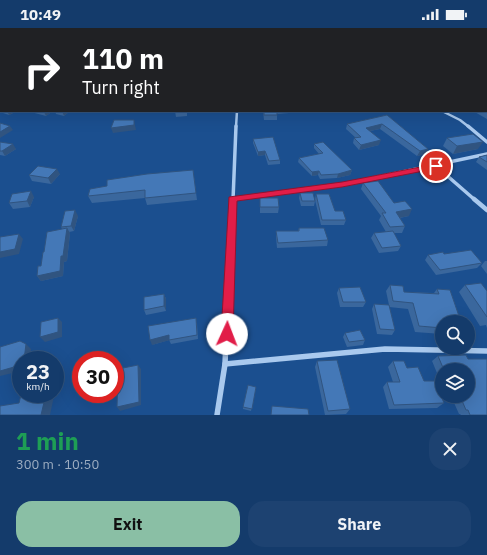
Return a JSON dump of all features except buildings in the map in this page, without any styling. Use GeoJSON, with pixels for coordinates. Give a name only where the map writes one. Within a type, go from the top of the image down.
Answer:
{"type":"FeatureCollection","features":[{"type":"Feature","properties":{"kind":"street"},"geometry":{"type":"LineString","coordinates":[[217,415],[226,364],[237,112]]}},
{"type":"Feature","properties":{"kind":"street"},"geometry":{"type":"LineString","coordinates":[[444,112],[460,120],[487,142]]}},
{"type":"Feature","properties":{"kind":"street"},"geometry":{"type":"LineString","coordinates":[[232,199],[342,185],[487,154]]}},
{"type":"Feature","properties":{"kind":"street"},"geometry":{"type":"LineString","coordinates":[[436,166],[487,210]]}},
{"type":"Feature","properties":{"kind":"street"},"geometry":{"type":"LineString","coordinates":[[226,364],[385,349],[487,351]]}},
{"type":"Feature","properties":{"kind":"route"},"geometry":{"type":"LineString","coordinates":[[227,334],[232,199],[342,185],[436,166]]}}]}
